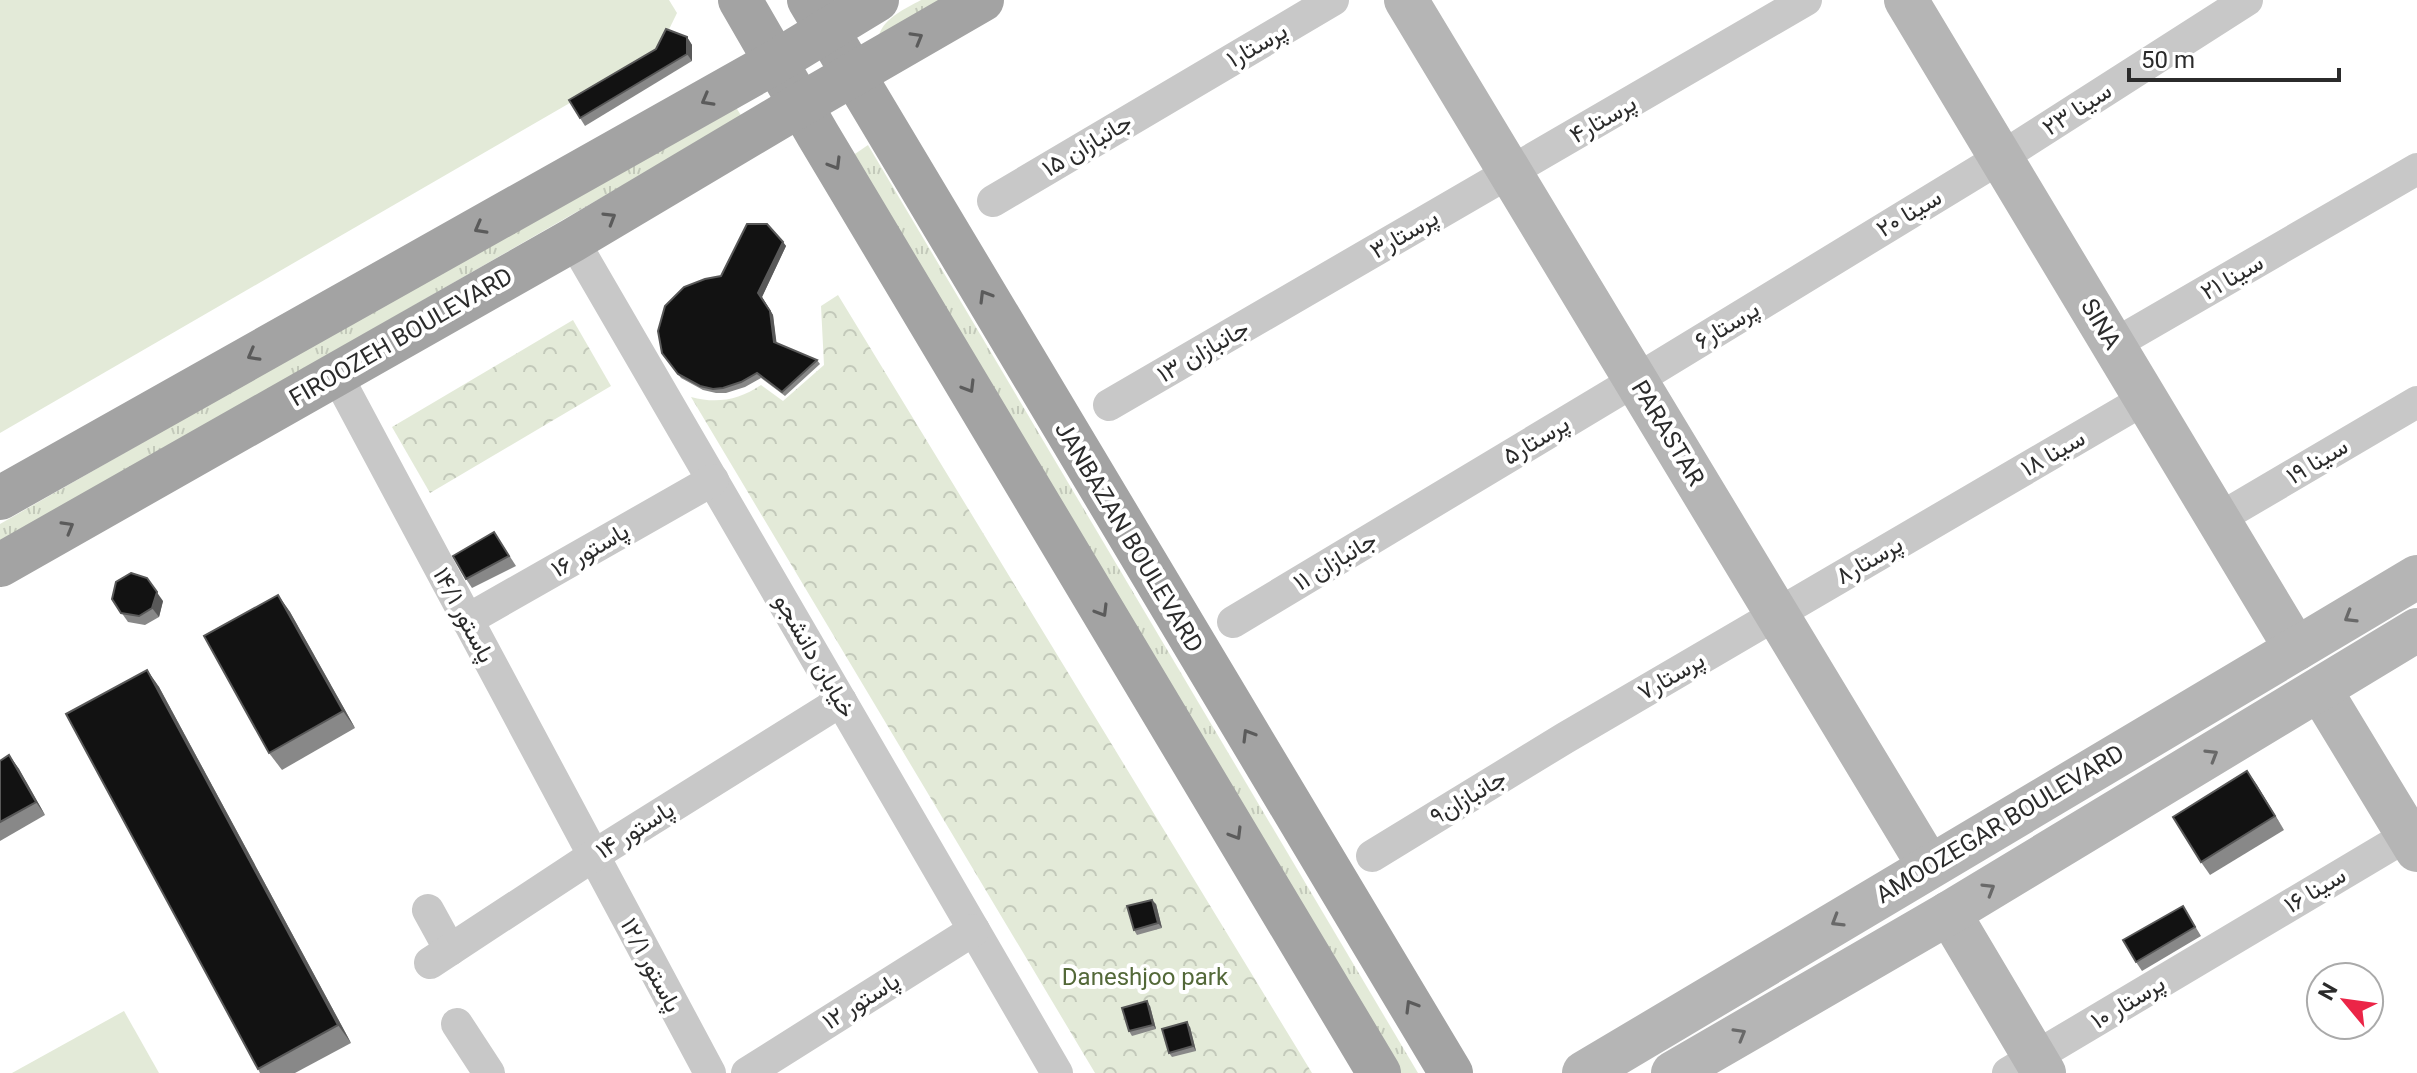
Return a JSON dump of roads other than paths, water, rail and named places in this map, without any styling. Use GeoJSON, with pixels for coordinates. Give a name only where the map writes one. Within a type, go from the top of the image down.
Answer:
{"type":"FeatureCollection","features":[{"type":"Feature","properties":{"kind":"main road"},"geometry":{"type":"LineString","coordinates":[[740,0],[1379,1073]]}},
{"type":"Feature","properties":{"kind":"main road"},"geometry":{"type":"LineString","coordinates":[[0,498],[775,62],[818,16],[877,0]]}},
{"type":"Feature","properties":{"kind":"main road","name":"FIROOZEH BOULEVARD"},"geometry":{"type":"LineString","coordinates":[[0,565],[573,240],[982,0]]}},
{"type":"Feature","properties":{"kind":"main road","name":"JANBAZAN BOULEVARD"},"geometry":{"type":"LineString","coordinates":[[818,16],[1451,1073]]}},
{"type":"Feature","properties":{"kind":"street","name":"پرستار۱"},"geometry":{"type":"LineString","coordinates":[[1181,89],[1333,0]]}},
{"type":"Feature","properties":{"kind":"street","name":"PARASTAR"},"geometry":{"type":"LineString","coordinates":[[1406,0],[1929,866]]}},
{"type":"Feature","properties":{"kind":"street","name":"پرستار۴"},"geometry":{"type":"LineString","coordinates":[[1510,172],[1806,0]]}},
{"type":"Feature","properties":{"kind":"street","name":"SINA"},"geometry":{"type":"LineString","coordinates":[[1906,0],[2296,649]]}},
{"type":"Feature","properties":{"kind":"street","name":"سینا ۲۳"},"geometry":{"type":"LineString","coordinates":[[2000,158],[2240,4]]}},
{"type":"Feature","properties":{"kind":"street","name":"جانبازان ۱۵"},"geometry":{"type":"LineString","coordinates":[[993,201],[1181,89]]}},
{"type":"Feature","properties":{"kind":"street","name":"سینا ۲۰"},"geometry":{"type":"LineString","coordinates":[[1818,269],[2000,158]]}},
{"type":"Feature","properties":{"kind":"street","name":"سینا ۲۱"},"geometry":{"type":"LineString","coordinates":[[2113,345],[2417,169]]}},
{"type":"Feature","properties":{"kind":"street","name":"پرستار۳"},"geometry":{"type":"LineString","coordinates":[[1297,296],[1510,172]]}},
{"type":"Feature","properties":{"kind":"street","name":"خیابان دانشجو"},"geometry":{"type":"LineString","coordinates":[[573,240],[1057,1073]]}},
{"type":"Feature","properties":{"kind":"street","name":"پرستار۶"},"geometry":{"type":"LineString","coordinates":[[1636,380],[1818,269]]}},
{"type":"Feature","properties":{"kind":"street","name":"جانبازان ۱۳"},"geometry":{"type":"LineString","coordinates":[[1109,405],[1297,296]]}},
{"type":"Feature","properties":{"kind":"street","name":"پاستور ۱۴/۱"},"geometry":{"type":"LineString","coordinates":[[336,374],[593,856]]}},
{"type":"Feature","properties":{"kind":"street","name":"پرستار۵"},"geometry":{"type":"LineString","coordinates":[[1437,500],[1636,380]]}},
{"type":"Feature","properties":{"kind":"street","name":"سینا ۱۸"},"geometry":{"type":"LineString","coordinates":[[1961,506],[2145,399]]}},
{"type":"Feature","properties":{"kind":"street","name":"سینا ۱۹"},"geometry":{"type":"LineString","coordinates":[[2218,519],[2417,402]]}},
{"type":"Feature","properties":{"kind":"street","name":"پاستور ۱۶"},"geometry":{"type":"LineString","coordinates":[[467,620],[713,480]]}},
{"type":"Feature","properties":{"kind":"street","name":"جانبازان ۱۱"},"geometry":{"type":"LineString","coordinates":[[1233,622],[1437,500]]}},
{"type":"Feature","properties":{"kind":"street","name":"پرستار۸"},"geometry":{"type":"LineString","coordinates":[[1777,614],[1961,506]]}},
{"type":"Feature","properties":{"kind":"street","name":"AMOOZEGAR BOULEVARD"},"geometry":{"type":"LineString","coordinates":[[1584,1073],[2417,577]]}},
{"type":"Feature","properties":{"kind":"street","name":"پرستار۷"},"geometry":{"type":"LineString","coordinates":[[1565,738],[1777,614]]}},
{"type":"Feature","properties":{"kind":"street","name":"AMOOZEGAR BOULEVARD"},"geometry":{"type":"LineString","coordinates":[[1673,1073],[1949,913],[2417,630]]}},
{"type":"Feature","properties":{"kind":"street"},"geometry":{"type":"LineString","coordinates":[[2320,690],[2412,843]]}},
{"type":"Feature","properties":{"kind":"street","name":"پاستور ۱۴"},"geometry":{"type":"LineString","coordinates":[[428,910],[440,957],[593,856],[841,701]]}},
{"type":"Feature","properties":{"kind":"street","name":"جانبازان۹"},"geometry":{"type":"LineString","coordinates":[[1372,856],[1565,738]]}},
{"type":"Feature","properties":{"kind":"street","name":"سینا ۱۶"},"geometry":{"type":"LineString","coordinates":[[2221,946],[2412,843]]}},
{"type":"Feature","properties":{"kind":"street","name":"پاستور ۱۲/۱"},"geometry":{"type":"LineString","coordinates":[[593,856],[710,1073]]}},
{"type":"Feature","properties":{"kind":"street"},"geometry":{"type":"LineString","coordinates":[[1949,913],[2029,1068]]}},
{"type":"Feature","properties":{"kind":"street","name":"پاستور ۱۲"},"geometry":{"type":"LineString","coordinates":[[747,1073],[974,930]]}},
{"type":"Feature","properties":{"kind":"street","name":"پرستار ۱۰"},"geometry":{"type":"LineString","coordinates":[[2029,1068],[2221,946]]}},
{"type":"Feature","properties":{"kind":"street"},"geometry":{"type":"LineString","coordinates":[[457,1024],[489,1073]]}},
{"type":"Feature","properties":{"kind":"park label","name":"Daneshjoo park"},"geometry":{"type":"Point","coordinates":[1145,977]}}]}
